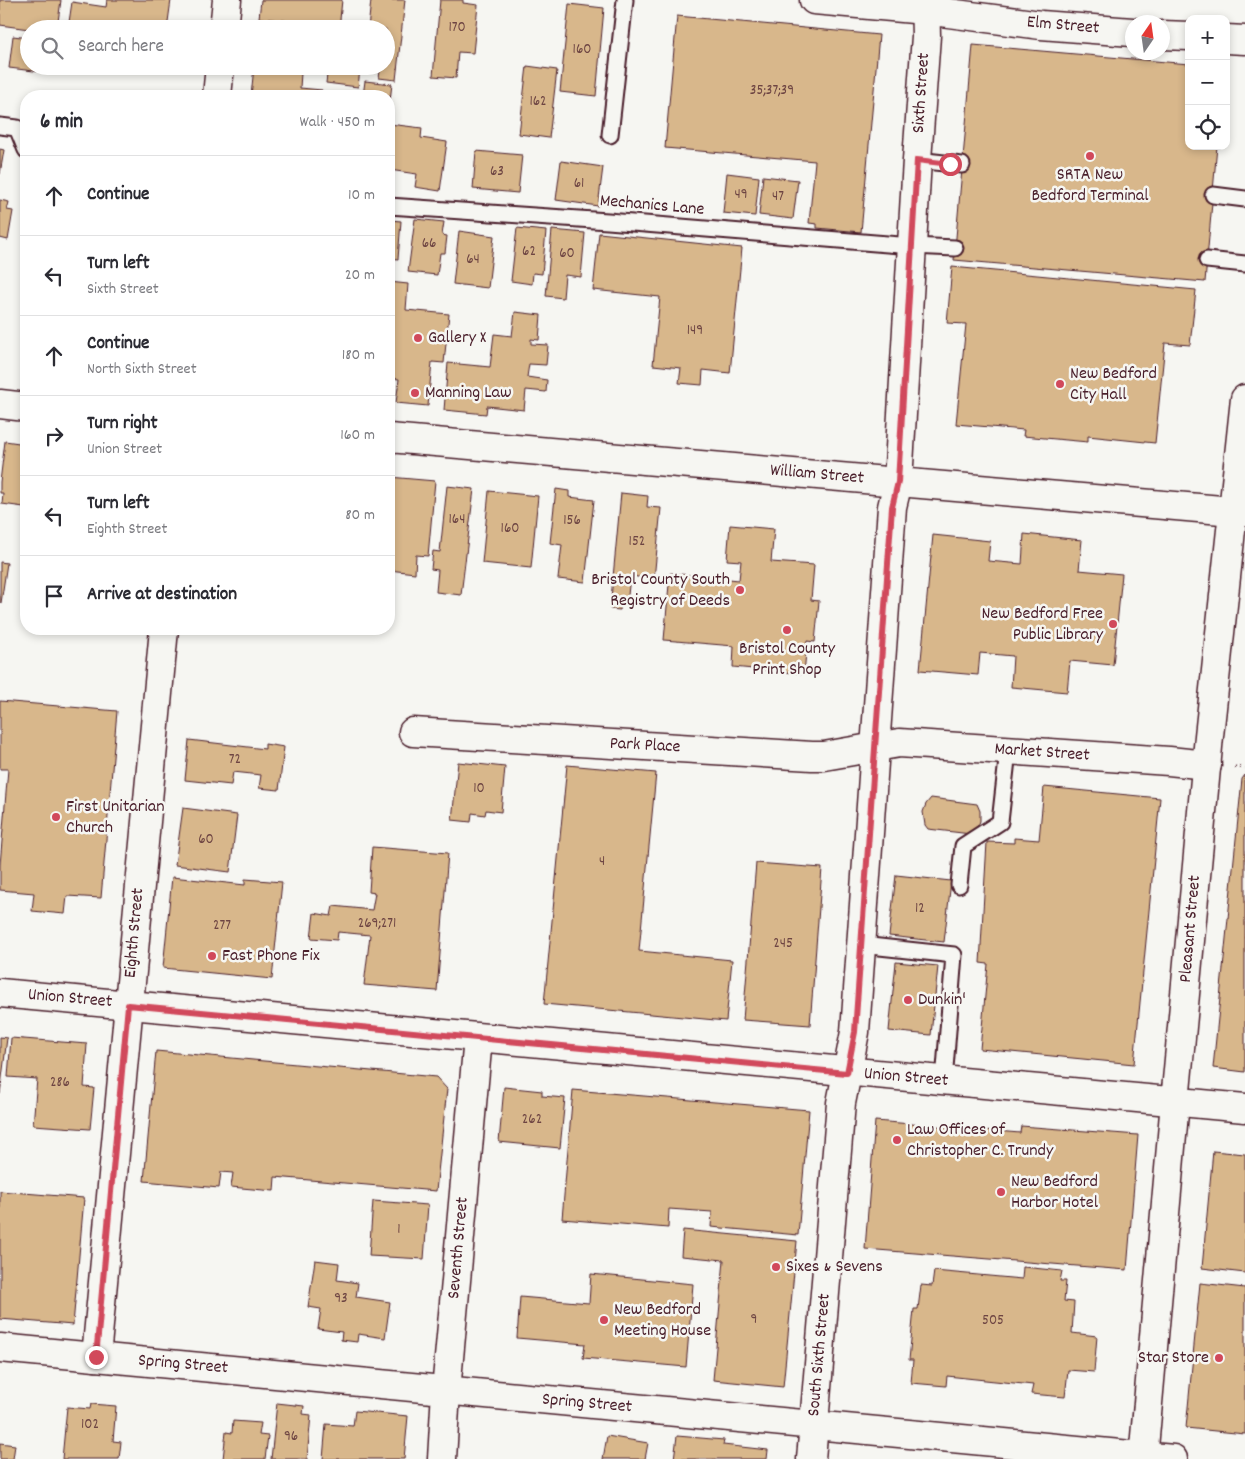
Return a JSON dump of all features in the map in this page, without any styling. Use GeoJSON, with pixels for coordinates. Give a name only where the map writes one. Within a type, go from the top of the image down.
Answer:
{"type":"FeatureCollection","features":[{"type":"Feature","properties":{"kind":"street"},"geometry":{"type":"LineString","coordinates":[[225,20],[227,0]]}},
{"type":"Feature","properties":{"kind":"street","name":"Elm Street"},"geometry":{"type":"LineString","coordinates":[[814,0],[925,5],[965,16],[1125,31]]}},
{"type":"Feature","properties":{"kind":"street","name":"Sixth Street"},"geometry":{"type":"LineString","coordinates":[[876,746],[892,507],[898,482],[926,36],[925,5]]}},
{"type":"Feature","properties":{"kind":"street"},"geometry":{"type":"LineString","coordinates":[[1170,35],[1185,36]]}},
{"type":"Feature","properties":{"kind":"street"},"geometry":{"type":"LineString","coordinates":[[1230,39],[1245,40]]}},
{"type":"Feature","properties":{"kind":"street"},"geometry":{"type":"LineString","coordinates":[[218,90],[219,75]]}},
{"type":"Feature","properties":{"kind":"street","name":"Pleasant Street"},"geometry":{"type":"LineString","coordinates":[[1143,1458],[1207,765],[1239,512],[1245,399]]}},
{"type":"Feature","properties":{"kind":"street"},"geometry":{"type":"LineString","coordinates":[[0,404],[20,406]]}},
{"type":"Feature","properties":{"kind":"street","name":"William Street"},"geometry":{"type":"LineString","coordinates":[[395,439],[1239,512]]}},
{"type":"Feature","properties":{"kind":"street","name":"Eighth Street"},"geometry":{"type":"LineString","coordinates":[[96,1357],[163,635]]}},
{"type":"Feature","properties":{"kind":"street","name":"Park Place"},"geometry":{"type":"LineString","coordinates":[[412,732],[812,756],[824,756],[876,746]]}},
{"type":"Feature","properties":{"kind":"street","name":"Market Street"},"geometry":{"type":"LineString","coordinates":[[876,746],[899,743],[1207,765]]}},
{"type":"Feature","properties":{"kind":"street","name":"South Sixth Street"},"geometry":{"type":"LineString","coordinates":[[811,1459],[841,1103],[855,1032],[876,746]]}},
{"type":"Feature","properties":{"kind":"street","name":"Union Street"},"geometry":{"type":"LineString","coordinates":[[0,993],[847,1073],[1245,1108]]}},
{"type":"Feature","properties":{"kind":"street","name":"Seventh Street"},"geometry":{"type":"LineString","coordinates":[[442,1459],[446,1391],[478,1038]]}},
{"type":"Feature","properties":{"kind":"street","name":"Spring Street"},"geometry":{"type":"LineString","coordinates":[[0,1348],[1143,1458],[1173,1459]]}},
{"type":"Feature","properties":{"kind":"lane"},"geometry":{"type":"LineString","coordinates":[[610,135],[625,0]]}},
{"type":"Feature","properties":{"kind":"lane"},"geometry":{"type":"LineString","coordinates":[[0,126],[17,128],[20,135]]}},
{"type":"Feature","properties":{"kind":"lane"},"geometry":{"type":"LineString","coordinates":[[917,160],[962,165]]}},
{"type":"Feature","properties":{"kind":"lane"},"geometry":{"type":"LineString","coordinates":[[1213,195],[1245,199]]}},
{"type":"Feature","properties":{"kind":"lane","name":"Mechanics Lane"},"geometry":{"type":"LineString","coordinates":[[395,206],[955,248]]}},
{"type":"Feature","properties":{"kind":"lane"},"geometry":{"type":"LineString","coordinates":[[1207,260],[1245,264]]}},
{"type":"Feature","properties":{"kind":"lane"},"geometry":{"type":"LineString","coordinates":[[960,885],[963,846],[1000,822],[1008,750]]}},
{"type":"Feature","properties":{"kind":"lane"},"geometry":{"type":"LineString","coordinates":[[861,945],[954,955],[944,1081]]}},
{"type":"Feature","properties":{"kind":"building"},"geometry":{"type":"Polygon","coordinates":[[[0,0],[61,0],[58,20],[20,20],[20,28],[0,25],[0,0]]]}},
{"type":"Feature","properties":{"kind":"building"},"geometry":{"type":"Polygon","coordinates":[[[107,0],[171,0],[168,20],[69,20],[72,2],[106,7],[107,0]]]}},
{"type":"Feature","properties":{"kind":"building"},"geometry":{"type":"Polygon","coordinates":[[[261,0],[342,0],[340,20],[259,18],[261,0]]]}},
{"type":"Feature","properties":{"kind":"building"},"geometry":{"type":"Polygon","coordinates":[[[371,0],[405,0],[396,80],[379,78],[379,75],[395,75],[395,20],[369,20],[371,0]]]}},
{"type":"Feature","properties":{"kind":"building"},"geometry":{"type":"Polygon","coordinates":[[[440,0],[463,0],[463,3],[478,5],[473,53],[458,52],[456,78],[433,76],[440,0]]]}},
{"type":"Feature","properties":{"kind":"building"},"geometry":{"type":"Polygon","coordinates":[[[569,4],[604,8],[596,96],[560,92],[569,4]]]}},
{"type":"Feature","properties":{"kind":"building"},"geometry":{"type":"Polygon","coordinates":[[[677,16],[879,35],[861,232],[817,228],[817,224],[809,223],[815,161],[665,148],[677,16]]]}},
{"type":"Feature","properties":{"kind":"building"},"geometry":{"type":"Polygon","coordinates":[[[13,36],[20,37],[20,69],[9,68],[13,36]]]}},
{"type":"Feature","properties":{"kind":"building","name":"SRTA New Bedford Terminal"},"geometry":{"type":"Polygon","coordinates":[[[973,45],[1125,58],[1125,60],[1185,64],[1185,150],[1217,150],[1205,282],[954,260],[973,45]]]}},
{"type":"Feature","properties":{"kind":"building"},"geometry":{"type":"Polygon","coordinates":[[[527,66],[557,70],[549,138],[519,134],[527,66]]]}},
{"type":"Feature","properties":{"kind":"building"},"geometry":{"type":"Polygon","coordinates":[[[253,75],[301,75],[300,88],[322,90],[252,90],[253,75]]]}},
{"type":"Feature","properties":{"kind":"building"},"geometry":{"type":"Polygon","coordinates":[[[327,75],[359,75],[358,87],[326,83],[327,75]]]}},
{"type":"Feature","properties":{"kind":"building"},"geometry":{"type":"Polygon","coordinates":[[[365,81],[392,84],[391,90],[364,90],[365,81]]]}},
{"type":"Feature","properties":{"kind":"building"},"geometry":{"type":"Polygon","coordinates":[[[395,125],[422,128],[421,138],[447,142],[440,191],[415,187],[417,174],[395,171],[395,125]]]}},
{"type":"Feature","properties":{"kind":"building"},"geometry":{"type":"Polygon","coordinates":[[[0,149],[4,150],[0,174],[0,149]]]}},
{"type":"Feature","properties":{"kind":"building"},"geometry":{"type":"Polygon","coordinates":[[[476,151],[522,155],[518,193],[473,189],[476,151]]]}},
{"type":"Feature","properties":{"kind":"building"},"geometry":{"type":"Polygon","coordinates":[[[561,161],[603,167],[598,206],[556,200],[561,161]]]}},
{"type":"Feature","properties":{"kind":"building"},"geometry":{"type":"Polygon","coordinates":[[[727,173],[759,177],[755,216],[723,213],[727,173]]]}},
{"type":"Feature","properties":{"kind":"building"},"geometry":{"type":"Polygon","coordinates":[[[763,176],[798,180],[793,219],[759,215],[763,176]]]}},
{"type":"Feature","properties":{"kind":"building"},"geometry":{"type":"Polygon","coordinates":[[[0,200],[9,202],[7,210],[13,211],[8,240],[0,238],[0,200]]]}},
{"type":"Feature","properties":{"kind":"building"},"geometry":{"type":"Polygon","coordinates":[[[415,219],[444,222],[442,235],[447,236],[445,253],[440,253],[437,275],[408,272],[415,219]]]}},
{"type":"Feature","properties":{"kind":"building"},"geometry":{"type":"Polygon","coordinates":[[[395,220],[401,221],[398,259],[395,259],[395,220]]]}},
{"type":"Feature","properties":{"kind":"building"},"geometry":{"type":"Polygon","coordinates":[[[517,228],[546,231],[542,274],[533,273],[532,284],[511,281],[517,228]]]}},
{"type":"Feature","properties":{"kind":"building"},"geometry":{"type":"Polygon","coordinates":[[[552,230],[585,233],[581,277],[565,275],[563,298],[546,296],[552,230]]]}},
{"type":"Feature","properties":{"kind":"building"},"geometry":{"type":"Polygon","coordinates":[[[459,231],[494,236],[488,288],[453,284],[459,231]]]}},
{"type":"Feature","properties":{"kind":"building"},"geometry":{"type":"Polygon","coordinates":[[[599,233],[742,248],[730,373],[703,370],[702,385],[679,383],[681,368],[653,365],[660,297],[593,290],[599,233]]]}},
{"type":"Feature","properties":{"kind":"building","name":"New Bedford City Hall"},"geometry":{"type":"Polygon","coordinates":[[[952,267],[1196,290],[1190,345],[1165,343],[1155,443],[1088,436],[1088,442],[1023,436],[1024,430],[956,424],[966,324],[947,323],[952,267]]]}},
{"type":"Feature","properties":{"kind":"building","name":"Gallery X"},"geometry":{"type":"Polygon","coordinates":[[[395,283],[408,284],[406,310],[449,314],[444,363],[432,362],[428,406],[396,403],[399,379],[395,379],[395,283]]]}},
{"type":"Feature","properties":{"kind":"building"},"geometry":{"type":"Polygon","coordinates":[[[515,312],[541,315],[539,340],[531,339],[531,344],[548,345],[546,365],[529,364],[527,377],[547,380],[546,392],[526,390],[524,410],[487,406],[486,414],[444,410],[448,363],[490,367],[494,334],[512,336],[515,312]]]}},
{"type":"Feature","properties":{"kind":"building"},"geometry":{"type":"Polygon","coordinates":[[[5,441],[20,443],[20,506],[2,504],[3,493],[0,493],[5,441]]]}},
{"type":"Feature","properties":{"kind":"building"},"geometry":{"type":"Polygon","coordinates":[[[395,478],[435,481],[428,556],[416,555],[415,573],[395,571],[395,478]]]}},
{"type":"Feature","properties":{"kind":"building"},"geometry":{"type":"Polygon","coordinates":[[[447,486],[474,489],[461,595],[436,592],[438,570],[431,569],[433,551],[440,552],[447,486]]]}},
{"type":"Feature","properties":{"kind":"building"},"geometry":{"type":"Polygon","coordinates":[[[556,489],[569,491],[569,497],[594,500],[585,582],[558,579],[562,545],[550,543],[556,489]]]}},
{"type":"Feature","properties":{"kind":"building"},"geometry":{"type":"Polygon","coordinates":[[[489,491],[538,496],[531,568],[482,563],[489,491]]]}},
{"type":"Feature","properties":{"kind":"building"},"geometry":{"type":"Polygon","coordinates":[[[621,493],[648,496],[647,507],[661,508],[654,579],[630,576],[627,605],[621,605],[620,610],[610,609],[621,493]]]}},
{"type":"Feature","properties":{"kind":"building","name":"Bristol County South Registry of Deeds"},"geometry":{"type":"Polygon","coordinates":[[[730,525],[774,529],[771,562],[814,565],[811,600],[819,601],[815,642],[807,641],[804,674],[733,667],[734,646],[664,640],[670,573],[739,580],[741,561],[727,560],[730,525]]]}},
{"type":"Feature","properties":{"kind":"building"},"geometry":{"type":"Polygon","coordinates":[[[1024,534],[1082,540],[1079,570],[1122,574],[1113,665],[1070,661],[1067,692],[1011,687],[1013,656],[980,653],[978,675],[920,670],[933,535],[990,541],[988,561],[1022,564],[1024,534]]]}},
{"type":"Feature","properties":{"kind":"building"},"geometry":{"type":"Polygon","coordinates":[[[0,562],[7,563],[1,603],[0,602],[0,562]]]}},
{"type":"Feature","properties":{"kind":"building","name":"First Unitarian Church"},"geometry":{"type":"Polygon","coordinates":[[[0,701],[117,711],[101,898],[67,896],[65,914],[32,911],[34,893],[0,890],[0,865],[8,769],[0,769],[0,701]]]}},
{"type":"Feature","properties":{"kind":"building"},"geometry":{"type":"Polygon","coordinates":[[[189,740],[265,749],[265,744],[284,747],[279,790],[259,788],[261,775],[233,772],[231,785],[185,780],[189,740]]]}},
{"type":"Feature","properties":{"kind":"building"},"geometry":{"type":"Polygon","coordinates":[[[458,762],[505,767],[501,812],[486,810],[485,815],[472,813],[471,822],[452,820],[458,762]]]}},
{"type":"Feature","properties":{"kind":"building"},"geometry":{"type":"Polygon","coordinates":[[[567,765],[656,773],[639,951],[732,960],[726,1021],[544,1004],[567,765]]]}},
{"type":"Feature","properties":{"kind":"building"},"geometry":{"type":"Polygon","coordinates":[[[1245,775],[1245,1072],[1213,1068],[1242,779],[1245,775]]]}},
{"type":"Feature","properties":{"kind":"building"},"geometry":{"type":"Polygon","coordinates":[[[1044,787],[1160,798],[1134,1064],[980,1049],[988,964],[980,963],[987,842],[1014,843],[1014,838],[1039,840],[1044,787]]]}},
{"type":"Feature","properties":{"kind":"building"},"geometry":{"type":"Polygon","coordinates":[[[931,798],[977,804],[980,811],[980,821],[977,828],[971,834],[928,829],[925,825],[923,812],[931,798]]]}},
{"type":"Feature","properties":{"kind":"building"},"geometry":{"type":"Polygon","coordinates":[[[183,808],[237,815],[230,872],[175,865],[183,808]]]}},
{"type":"Feature","properties":{"kind":"building"},"geometry":{"type":"Polygon","coordinates":[[[372,847],[448,853],[437,991],[364,985],[370,935],[338,932],[337,940],[311,938],[314,913],[331,916],[333,906],[372,910],[375,893],[369,892],[372,847]]]}},
{"type":"Feature","properties":{"kind":"building"},"geometry":{"type":"Polygon","coordinates":[[[756,863],[822,868],[810,1025],[743,1020],[756,863]]]}},
{"type":"Feature","properties":{"kind":"building"},"geometry":{"type":"Polygon","coordinates":[[[896,875],[951,881],[944,942],[889,936],[896,875]]]}},
{"type":"Feature","properties":{"kind":"building"},"geometry":{"type":"Polygon","coordinates":[[[172,877],[245,885],[245,879],[282,882],[272,979],[163,968],[172,877]]]}},
{"type":"Feature","properties":{"kind":"building"},"geometry":{"type":"Polygon","coordinates":[[[896,962],[938,966],[931,1035],[889,1031],[896,962]]]}},
{"type":"Feature","properties":{"kind":"building"},"geometry":{"type":"Polygon","coordinates":[[[0,1037],[7,1038],[0,1094],[0,1037]]]}},
{"type":"Feature","properties":{"kind":"building"},"geometry":{"type":"Polygon","coordinates":[[[11,1038],[87,1044],[84,1087],[94,1088],[90,1129],[33,1125],[37,1079],[8,1077],[11,1038]]]}},
{"type":"Feature","properties":{"kind":"building"},"geometry":{"type":"Polygon","coordinates":[[[156,1051],[436,1077],[447,1089],[436,1191],[275,1177],[274,1191],[231,1187],[233,1173],[221,1172],[219,1188],[144,1181],[156,1051]]]}},
{"type":"Feature","properties":{"kind":"building"},"geometry":{"type":"Polygon","coordinates":[[[504,1087],[542,1091],[542,1096],[565,1098],[560,1148],[499,1142],[504,1087]]]}},
{"type":"Feature","properties":{"kind":"building"},"geometry":{"type":"Polygon","coordinates":[[[573,1090],[809,1110],[798,1235],[711,1227],[712,1212],[669,1209],[668,1228],[562,1219],[573,1090]]]}},
{"type":"Feature","properties":{"kind":"building","name":"New Bedford Harbor Hotel"},"geometry":{"type":"Polygon","coordinates":[[[875,1121],[1020,1133],[1021,1126],[1138,1135],[1127,1270],[865,1249],[875,1121]]]}},
{"type":"Feature","properties":{"kind":"building"},"geometry":{"type":"Polygon","coordinates":[[[1213,1151],[1245,1154],[1245,1273],[1202,1268],[1213,1151]]]}},
{"type":"Feature","properties":{"kind":"building"},"geometry":{"type":"Polygon","coordinates":[[[0,1191],[84,1198],[73,1325],[0,1319],[0,1191]]]}},
{"type":"Feature","properties":{"kind":"building"},"geometry":{"type":"Polygon","coordinates":[[[373,1201],[428,1205],[424,1259],[369,1256],[373,1201]]]}},
{"type":"Feature","properties":{"kind":"building"},"geometry":{"type":"Polygon","coordinates":[[[683,1230],[797,1241],[783,1387],[713,1380],[724,1260],[681,1256],[683,1230]]]}},
{"type":"Feature","properties":{"kind":"building"},"geometry":{"type":"Polygon","coordinates":[[[315,1260],[339,1263],[337,1280],[358,1283],[356,1297],[390,1302],[385,1338],[358,1334],[357,1342],[341,1340],[342,1332],[318,1329],[321,1309],[308,1307],[315,1260]]]}},
{"type":"Feature","properties":{"kind":"building"},"geometry":{"type":"Polygon","coordinates":[[[1023,1267],[1062,1271],[1060,1281],[1066,1281],[1064,1301],[1074,1302],[1072,1333],[1097,1336],[1094,1372],[1068,1370],[1065,1397],[1031,1394],[1033,1385],[947,1376],[946,1386],[911,1383],[913,1360],[909,1360],[914,1309],[918,1309],[921,1285],[932,1286],[934,1271],[1022,1279],[1023,1267]]]}},
{"type":"Feature","properties":{"kind":"building","name":"New Bedford Meeting House"},"geometry":{"type":"Polygon","coordinates":[[[591,1274],[693,1284],[686,1367],[583,1358],[585,1344],[517,1338],[520,1297],[589,1303],[591,1274]]]}},
{"type":"Feature","properties":{"kind":"building","name":"Star Store"},"geometry":{"type":"Polygon","coordinates":[[[1200,1283],[1245,1288],[1245,1434],[1186,1428],[1200,1283]]]}},
{"type":"Feature","properties":{"kind":"building"},"geometry":{"type":"Polygon","coordinates":[[[277,1403],[304,1406],[303,1414],[311,1415],[307,1459],[271,1459],[277,1403]]]}},
{"type":"Feature","properties":{"kind":"building"},"geometry":{"type":"Polygon","coordinates":[[[91,1404],[116,1406],[113,1441],[121,1442],[119,1459],[62,1459],[67,1407],[90,1409],[91,1404]]]}},
{"type":"Feature","properties":{"kind":"building"},"geometry":{"type":"Polygon","coordinates":[[[355,1411],[408,1416],[404,1459],[323,1459],[326,1424],[353,1426],[355,1411]]]}},
{"type":"Feature","properties":{"kind":"building"},"geometry":{"type":"Polygon","coordinates":[[[233,1421],[261,1423],[259,1435],[268,1436],[265,1459],[223,1459],[226,1432],[232,1433],[233,1421]]]}},
{"type":"Feature","properties":{"kind":"building"},"geometry":{"type":"Polygon","coordinates":[[[607,1436],[648,1443],[645,1459],[603,1459],[607,1436]]]}},
{"type":"Feature","properties":{"kind":"building"},"geometry":{"type":"Polygon","coordinates":[[[677,1436],[724,1440],[723,1445],[768,1450],[767,1459],[674,1459],[677,1436]]]}},
{"type":"Feature","properties":{"kind":"building"},"geometry":{"type":"Polygon","coordinates":[[[0,1443],[15,1445],[13,1459],[0,1459],[0,1443]]]}},
{"type":"Feature","properties":{"kind":"place","name":"SRTA New Bedford Terminal"},"geometry":{"type":"Point","coordinates":[1090,156]}},
{"type":"Feature","properties":{"kind":"place","name":"Gallery X"},"geometry":{"type":"Point","coordinates":[418,338]}},
{"type":"Feature","properties":{"kind":"place","name":"New Bedford City Hall"},"geometry":{"type":"Point","coordinates":[1060,384]}},
{"type":"Feature","properties":{"kind":"place","name":"Manning Law"},"geometry":{"type":"Point","coordinates":[415,393]}},
{"type":"Feature","properties":{"kind":"place","name":"Bristol County South Registry of Deeds"},"geometry":{"type":"Point","coordinates":[740,590]}},
{"type":"Feature","properties":{"kind":"place","name":"New Bedford Free Public Library"},"geometry":{"type":"Point","coordinates":[1113,624]}},
{"type":"Feature","properties":{"kind":"place","name":"Bristol County Print Shop"},"geometry":{"type":"Point","coordinates":[787,630]}},
{"type":"Feature","properties":{"kind":"place","name":"First Unitarian Church"},"geometry":{"type":"Point","coordinates":[56,817]}},
{"type":"Feature","properties":{"kind":"place","name":"Fast Phone Fix"},"geometry":{"type":"Point","coordinates":[212,956]}},
{"type":"Feature","properties":{"kind":"place","name":"Dunkin'"},"geometry":{"type":"Point","coordinates":[908,1000]}},
{"type":"Feature","properties":{"kind":"place","name":"Law Offices of Christopher C. Trundy"},"geometry":{"type":"Point","coordinates":[897,1140]}},
{"type":"Feature","properties":{"kind":"place","name":"New Bedford Harbor Hotel"},"geometry":{"type":"Point","coordinates":[1001,1192]}},
{"type":"Feature","properties":{"kind":"place","name":"Sixes & Sevens"},"geometry":{"type":"Point","coordinates":[776,1267]}},
{"type":"Feature","properties":{"kind":"place","name":"New Bedford Meeting House"},"geometry":{"type":"Point","coordinates":[604,1320]}},
{"type":"Feature","properties":{"kind":"place","name":"Star Store"},"geometry":{"type":"Point","coordinates":[1219,1358]}},
{"type":"Feature","properties":{"kind":"route"},"geometry":{"type":"LineString","coordinates":[[96,1357],[128,1005],[847,1073],[855,1032],[892,507],[898,482],[917,160],[950,164]]}}]}
